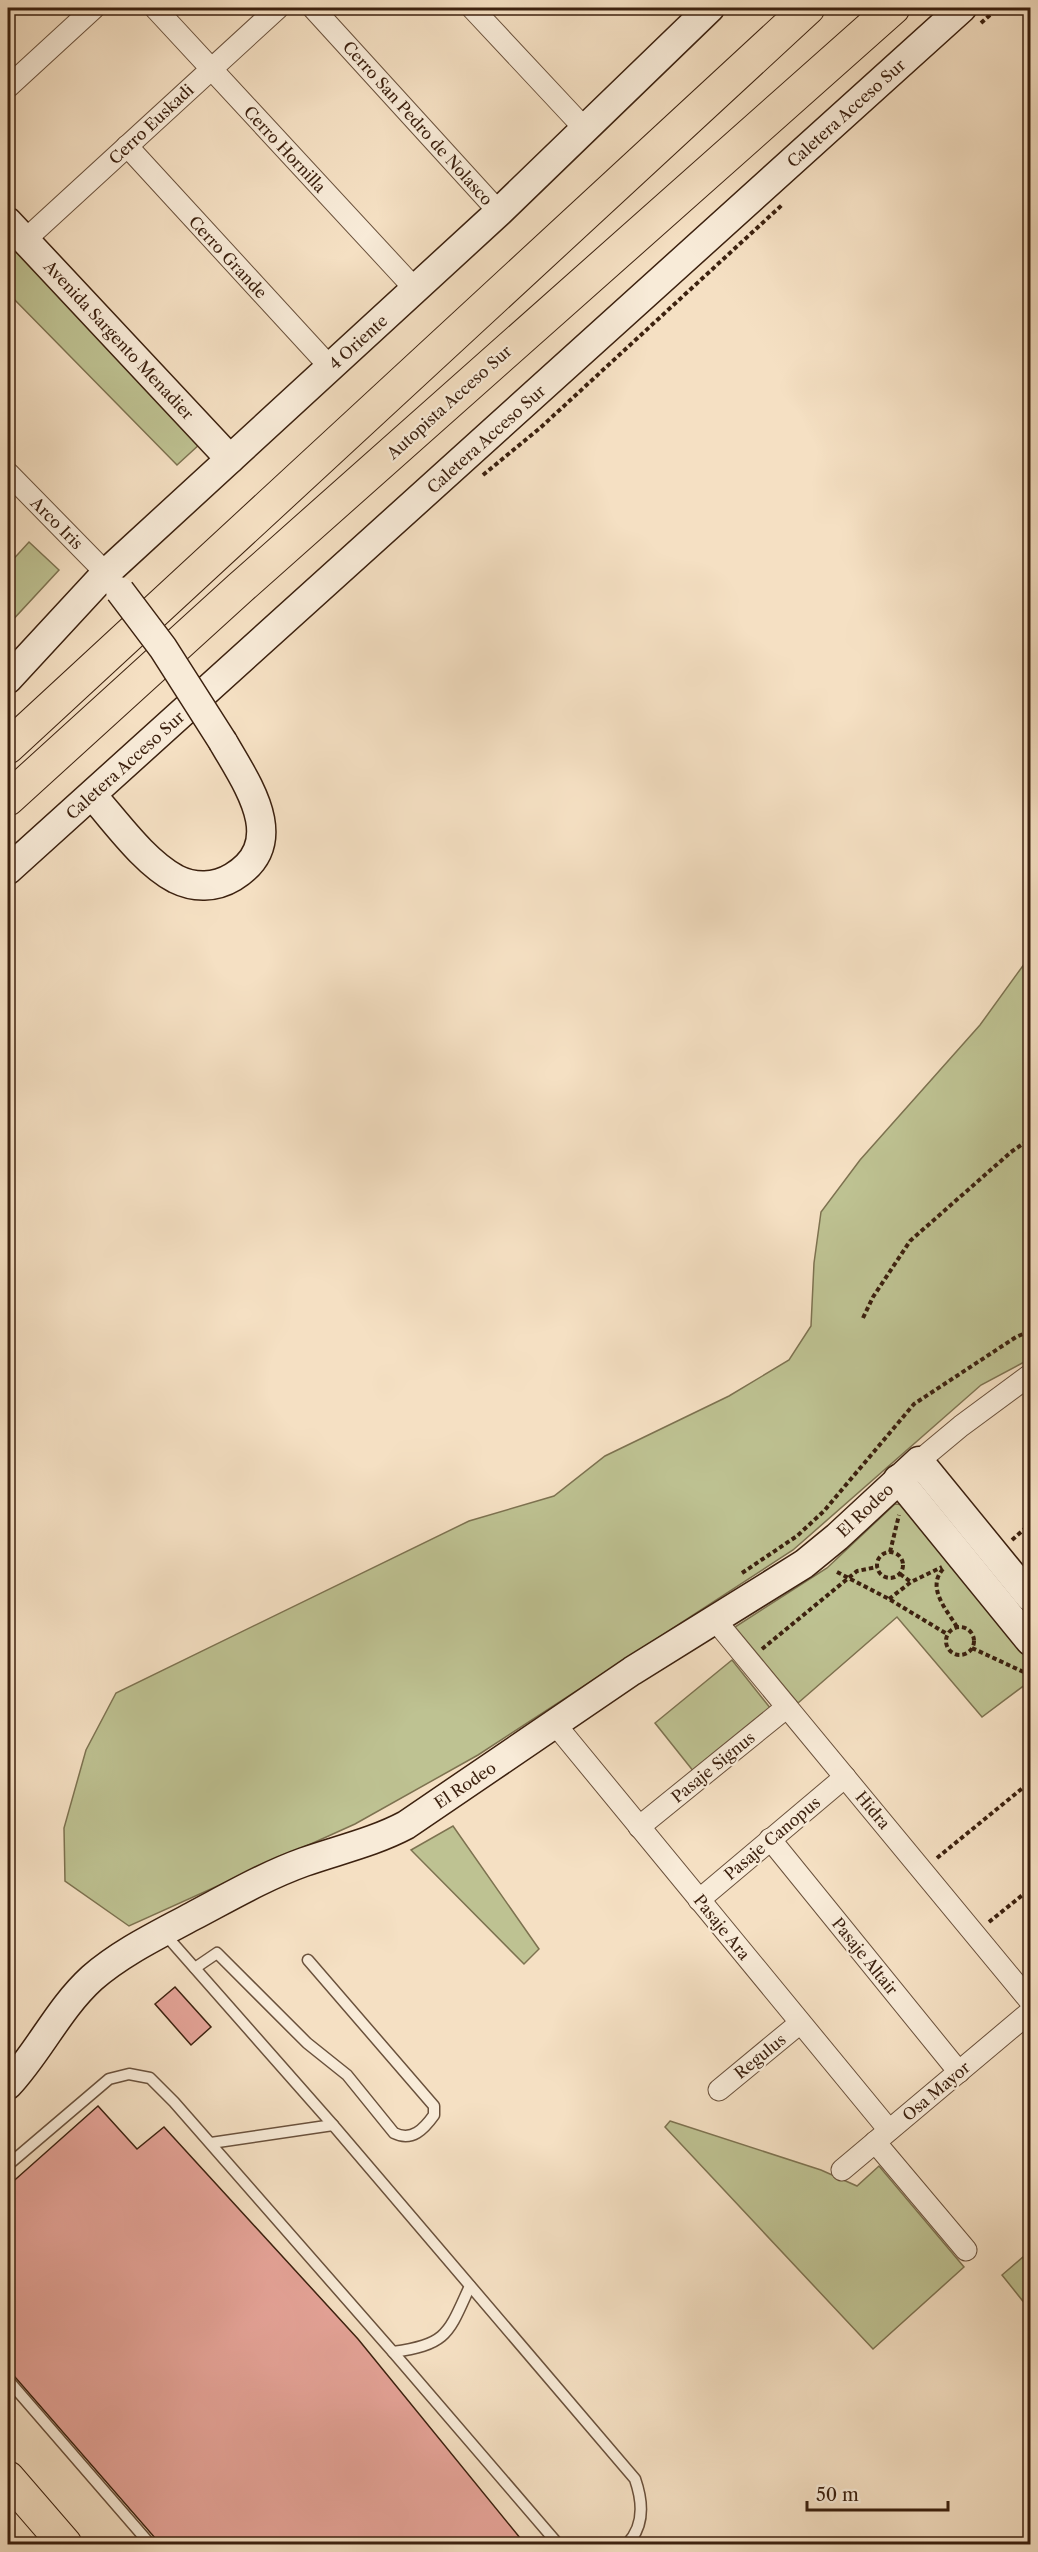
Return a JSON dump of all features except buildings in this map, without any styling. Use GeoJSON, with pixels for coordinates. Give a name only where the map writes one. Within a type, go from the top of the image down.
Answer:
{"type":"FeatureCollection","features":[{"type":"Feature","properties":{"kind":"main road","name":"4 Oriente"},"geometry":{"type":"LineString","coordinates":[[8,679],[113,582],[230,459],[416,290],[586,130],[710,8]]}},
{"type":"Feature","properties":{"kind":"main road"},"geometry":{"type":"LineString","coordinates":[[8,747],[808,8]]}},
{"type":"Feature","properties":{"kind":"main road","name":"Autopista Acceso Sur"},"geometry":{"type":"LineString","coordinates":[[8,799],[257,572],[893,8]]}},
{"type":"Feature","properties":{"kind":"main road","name":"Caletera Acceso Sur"},"geometry":{"type":"LineString","coordinates":[[8,870],[962,8]]}},
{"type":"Feature","properties":{"kind":"main road","name":"Avenida Sargento Menadier"},"geometry":{"type":"LineString","coordinates":[[16,231],[230,459]]}},
{"type":"Feature","properties":{"kind":"main road"},"geometry":{"type":"LineString","coordinates":[[92,795],[152,862],[184,882],[199,886],[226,881],[245,868],[260,845],[261,824],[255,800],[223,742],[163,648],[113,582]]}},
{"type":"Feature","properties":{"kind":"main road"},"geometry":{"type":"LineString","coordinates":[[919,1461],[1030,1597]]}},
{"type":"Feature","properties":{"kind":"main road","name":"El Rodeo"},"geometry":{"type":"LineString","coordinates":[[8,2085],[33,2055],[66,2008],[92,1979],[124,1954],[280,1872],[393,1832],[632,1671],[804,1564],[837,1537],[919,1461]]}},
{"type":"Feature","properties":{"kind":"main road"},"geometry":{"type":"LineString","coordinates":[[898,1479],[1030,1641]]}},
{"type":"Feature","properties":{"kind":"main road"},"geometry":{"type":"LineString","coordinates":[[8,2478],[65,2544]]}},
{"type":"Feature","properties":{"kind":"street"},"geometry":{"type":"LineString","coordinates":[[8,87],[94,8]]}},
{"type":"Feature","properties":{"kind":"street","name":"Cerro Hornilla"},"geometry":{"type":"LineString","coordinates":[[154,8],[416,290]]}},
{"type":"Feature","properties":{"kind":"street","name":"Cerro Euskadi"},"geometry":{"type":"LineString","coordinates":[[16,231],[127,146],[278,8]]}},
{"type":"Feature","properties":{"kind":"street","name":"Cerro San Pedro de Nolasco"},"geometry":{"type":"LineString","coordinates":[[313,8],[499,212]]}},
{"type":"Feature","properties":{"kind":"street"},"geometry":{"type":"LineString","coordinates":[[479,10],[586,130]]}},
{"type":"Feature","properties":{"kind":"street","name":"Cerro Grande"},"geometry":{"type":"LineString","coordinates":[[127,146],[330,367]]}},
{"type":"Feature","properties":{"kind":"street","name":"Arco Iris"},"geometry":{"type":"LineString","coordinates":[[8,473],[113,582]]}},
{"type":"Feature","properties":{"kind":"street"},"geometry":{"type":"LineString","coordinates":[[919,1461],[970,1419],[1030,1376]]}},
{"type":"Feature","properties":{"kind":"street","name":"Hidra"},"geometry":{"type":"LineString","coordinates":[[715,1620],[1030,2001]]}},
{"type":"Feature","properties":{"kind":"street","name":"Pasaje Signus"},"geometry":{"type":"LineString","coordinates":[[639,1827],[787,1707]]}},
{"type":"Feature","properties":{"kind":"street","name":"Pasaje Ara"},"geometry":{"type":"LineString","coordinates":[[555,1724],[800,2023],[966,2250]]}},
{"type":"Feature","properties":{"kind":"street","name":"Pasaje Canopus"},"geometry":{"type":"LineString","coordinates":[[699,1900],[844,1777]]}},
{"type":"Feature","properties":{"kind":"street","name":"Pasaje Altair"},"geometry":{"type":"LineString","coordinates":[[770,1839],[959,2072]]}},
{"type":"Feature","properties":{"kind":"street","name":"Osa Mayor"},"geometry":{"type":"LineString","coordinates":[[842,2170],[1030,2012]]}},
{"type":"Feature","properties":{"kind":"street","name":"Regulus"},"geometry":{"type":"LineString","coordinates":[[719,2090],[800,2023]]}},
{"type":"Feature","properties":{"kind":"lane"},"geometry":{"type":"LineString","coordinates":[[163,1932],[333,2125],[635,2479],[641,2501],[640,2518],[636,2534],[627,2544]]}},
{"type":"Feature","properties":{"kind":"lane"},"geometry":{"type":"LineString","coordinates":[[195,1968],[217,1953],[307,2043],[347,2075],[394,2133],[402,2137],[410,2137],[419,2132],[434,2115],[434,2106],[429,2098],[308,1960]]}},
{"type":"Feature","properties":{"kind":"lane"},"geometry":{"type":"LineString","coordinates":[[8,2165],[108,2079],[129,2074],[150,2078],[211,2143],[558,2544]]}},
{"type":"Feature","properties":{"kind":"lane"},"geometry":{"type":"LineString","coordinates":[[211,2143],[333,2125]]}},
{"type":"Feature","properties":{"kind":"lane"},"geometry":{"type":"LineString","coordinates":[[393,2352],[422,2348],[438,2341],[450,2328],[470,2286]]}},
{"type":"Feature","properties":{"kind":"lane"},"geometry":{"type":"LineString","coordinates":[[8,2380],[150,2544]]}},
{"type":"Feature","properties":{"kind":"path"},"geometry":{"type":"LineString","coordinates":[[863,1318],[873,1297],[910,1241],[1011,1152],[1030,1139]]}},
{"type":"Feature","properties":{"kind":"path"},"geometry":{"type":"LineString","coordinates":[[738,1575],[797,1536],[824,1510],[914,1404],[1016,1337],[1030,1331]]}},
{"type":"Feature","properties":{"kind":"path"},"geometry":{"type":"LineString","coordinates":[[877,1567],[879,1558],[890,1552],[900,1512]]}},
{"type":"Feature","properties":{"kind":"path"},"geometry":{"type":"LineString","coordinates":[[877,1567],[885,1577],[893,1578],[900,1574],[903,1566],[901,1558],[890,1552]]}},
{"type":"Feature","properties":{"kind":"path"},"geometry":{"type":"LineString","coordinates":[[889,1599],[911,1582],[946,1566],[938,1577],[937,1592],[942,1605],[957,1627]]}},
{"type":"Feature","properties":{"kind":"path"},"geometry":{"type":"LineString","coordinates":[[748,1660],[857,1571],[877,1567]]}},
{"type":"Feature","properties":{"kind":"path"},"geometry":{"type":"LineString","coordinates":[[837,1572],[889,1599],[947,1634]]}},
{"type":"Feature","properties":{"kind":"path"},"geometry":{"type":"LineString","coordinates":[[900,1574],[911,1582]]}},
{"type":"Feature","properties":{"kind":"path"},"geometry":{"type":"LineString","coordinates":[[957,1627],[966,1628],[972,1634],[972,1648],[965,1654],[955,1654],[946,1644],[947,1634],[957,1627]]}},
{"type":"Feature","properties":{"kind":"path"},"geometry":{"type":"LineString","coordinates":[[972,1648],[1030,1676]]}},
{"type":"Feature","properties":{"kind":"path"},"geometry":{"type":"LineString","coordinates":[[922,1870],[1030,1782]]}},
{"type":"Feature","properties":{"kind":"path"},"geometry":{"type":"LineString","coordinates":[[975,1934],[1030,1889]]}},
{"type":"Feature","properties":{"kind":"green space"},"geometry":{"type":"Polygon","coordinates":[[[8,236],[201,443],[177,465],[8,293],[8,236]]]}},
{"type":"Feature","properties":{"kind":"green space"},"geometry":{"type":"Polygon","coordinates":[[[29,542],[59,570],[8,625],[8,565],[29,542]]]}},
{"type":"Feature","properties":{"kind":"green space"},"geometry":{"type":"Polygon","coordinates":[[[1030,956],[1030,1359],[981,1385],[793,1550],[478,1755],[355,1824],[129,1926],[65,1881],[64,1828],[86,1750],[116,1693],[469,1521],[554,1496],[605,1456],[729,1396],[789,1360],[811,1326],[814,1263],[821,1212],[860,1160],[980,1025],[1030,956]]]}},
{"type":"Feature","properties":{"kind":"green space"},"geometry":{"type":"Polygon","coordinates":[[[895,1504],[907,1505],[1030,1649],[1030,1681],[982,1717],[897,1617],[798,1703],[735,1627],[827,1568],[895,1504]]]}},
{"type":"Feature","properties":{"kind":"green space"},"geometry":{"type":"Polygon","coordinates":[[[732,1660],[771,1709],[694,1772],[655,1723],[732,1660]]]}},
{"type":"Feature","properties":{"kind":"green space"},"geometry":{"type":"Polygon","coordinates":[[[453,1826],[539,1949],[524,1964],[411,1850],[453,1826]]]}},
{"type":"Feature","properties":{"kind":"green space"},"geometry":{"type":"Polygon","coordinates":[[[670,2121],[821,2170],[857,2186],[879,2166],[964,2267],[873,2349],[665,2127],[670,2121]]]}},
{"type":"Feature","properties":{"kind":"green space"},"geometry":{"type":"Polygon","coordinates":[[[1030,2251],[1030,2310],[1002,2275],[1030,2251]]]}}]}
